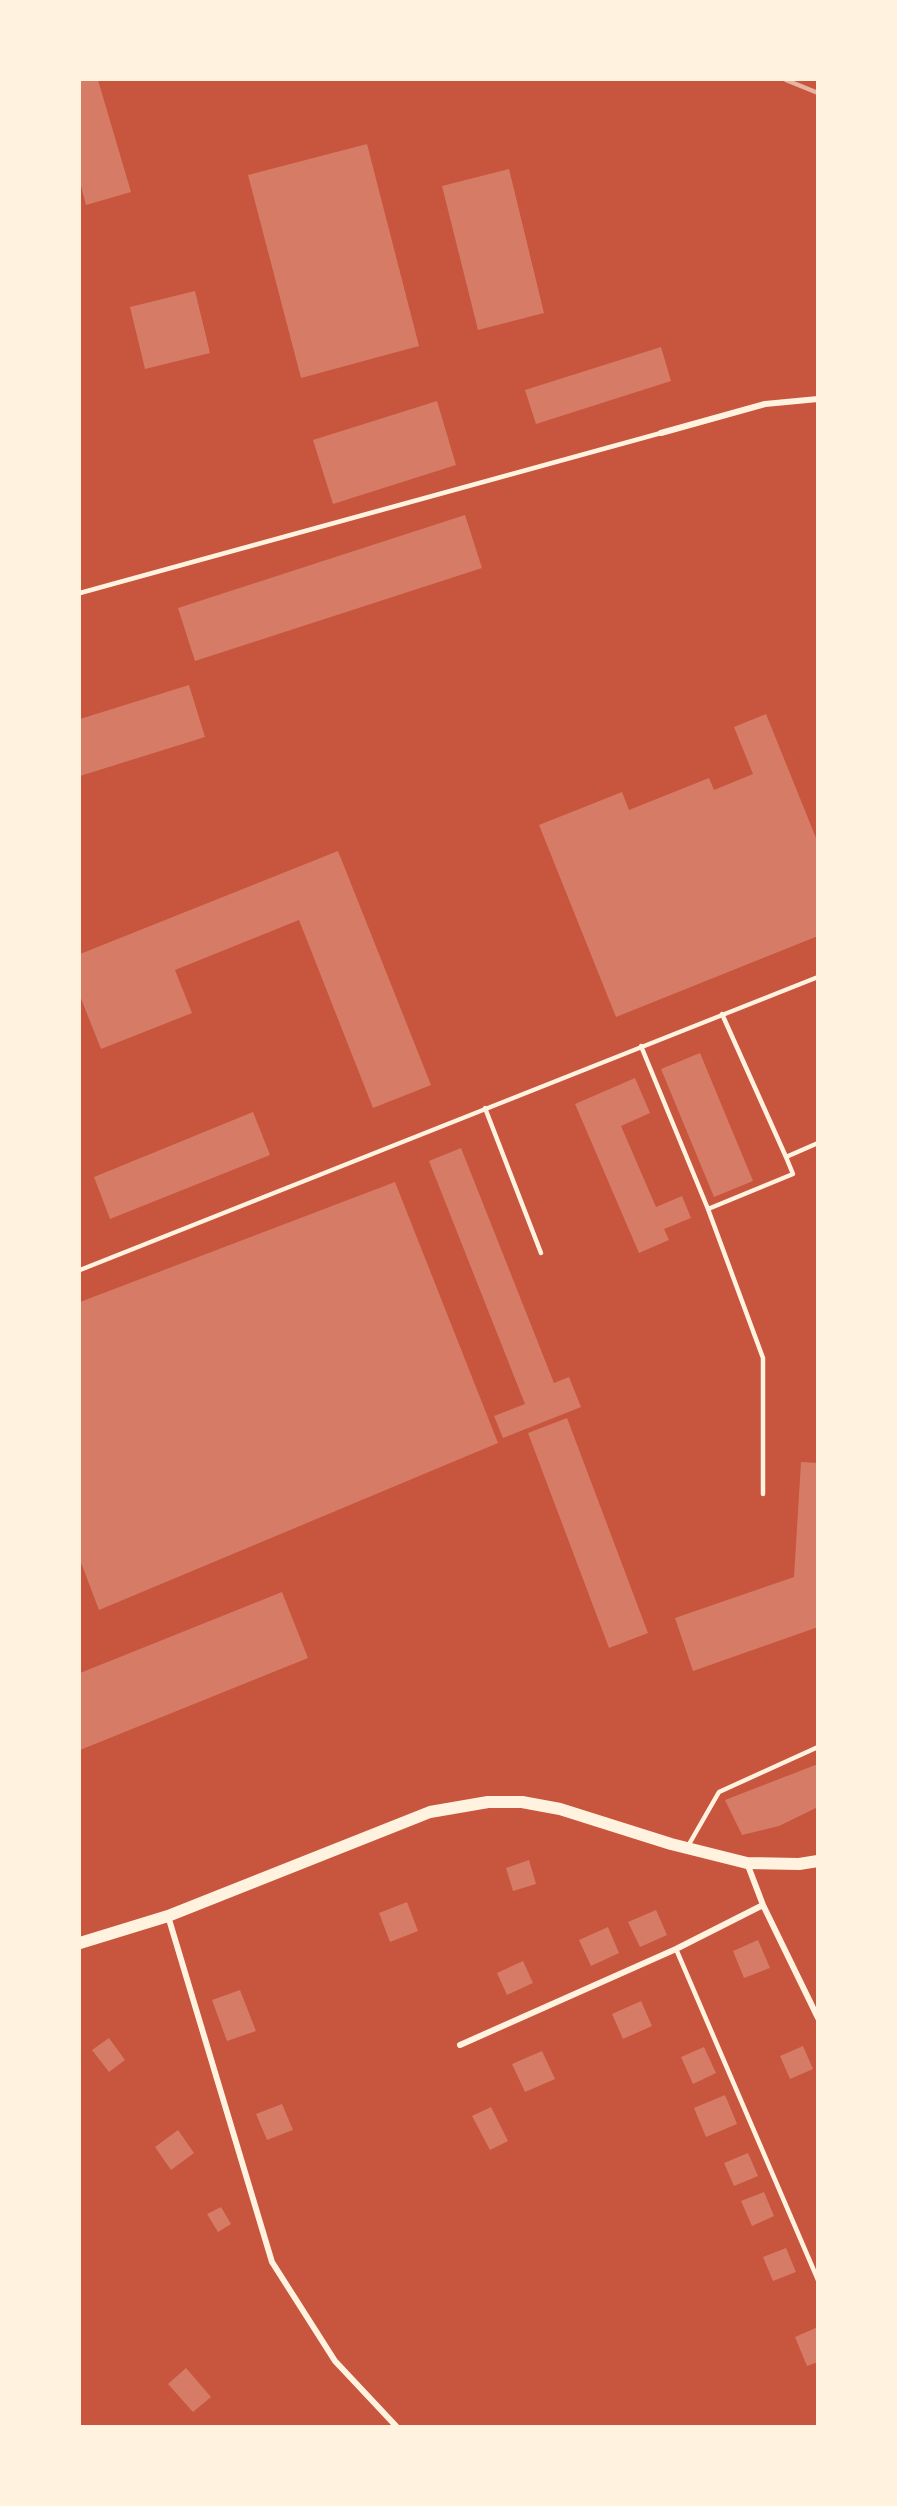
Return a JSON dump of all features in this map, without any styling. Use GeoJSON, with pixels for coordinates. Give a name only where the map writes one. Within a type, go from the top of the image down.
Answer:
{"type":"FeatureCollection","features":[{"type":"Feature","properties":{"kind":"main road"},"geometry":{"type":"LineString","coordinates":[[80,1943],[168,1916],[430,1812],[488,1802],[522,1802],[560,1809],[686,1848],[747,1863],[798,1864],[818,1861]]}},
{"type":"Feature","properties":{"kind":"street"},"geometry":{"type":"LineString","coordinates":[[661,433],[765,404],[818,399]]}},
{"type":"Feature","properties":{"kind":"street"},"geometry":{"type":"LineString","coordinates":[[747,1863],[763,1905],[818,2018]]}},
{"type":"Feature","properties":{"kind":"street"},"geometry":{"type":"LineString","coordinates":[[460,2044],[676,1949],[763,1905]]}},
{"type":"Feature","properties":{"kind":"street"},"geometry":{"type":"LineString","coordinates":[[168,1916],[272,2262],[335,2361],[396,2427]]}},
{"type":"Feature","properties":{"kind":"lane"},"geometry":{"type":"LineString","coordinates":[[80,592],[661,433]]}},
{"type":"Feature","properties":{"kind":"lane"},"geometry":{"type":"LineString","coordinates":[[80,1270],[818,977]]}},
{"type":"Feature","properties":{"kind":"lane"},"geometry":{"type":"LineString","coordinates":[[708,1209],[793,1174],[722,1014]]}},
{"type":"Feature","properties":{"kind":"lane"},"geometry":{"type":"LineString","coordinates":[[641,1046],[708,1209],[763,1358],[763,1494]]}},
{"type":"Feature","properties":{"kind":"lane"},"geometry":{"type":"LineString","coordinates":[[485,1108],[541,1253]]}},
{"type":"Feature","properties":{"kind":"lane"},"geometry":{"type":"LineString","coordinates":[[786,1157],[818,1143]]}},
{"type":"Feature","properties":{"kind":"lane"},"geometry":{"type":"LineString","coordinates":[[686,1848],[719,1792],[818,1747]]}},
{"type":"Feature","properties":{"kind":"lane"},"geometry":{"type":"LineString","coordinates":[[676,1949],[818,2280]]}},
{"type":"Feature","properties":{"kind":"building"},"geometry":{"type":"Polygon","coordinates":[[[80,80],[98,80],[131,192],[86,205],[80,182],[80,80]]]}},
{"type":"Feature","properties":{"kind":"building"},"geometry":{"type":"Polygon","coordinates":[[[367,144],[419,346],[301,378],[248,175],[367,144]]]}},
{"type":"Feature","properties":{"kind":"building"},"geometry":{"type":"Polygon","coordinates":[[[509,169],[544,313],[478,330],[442,186],[509,169]]]}},
{"type":"Feature","properties":{"kind":"building"},"geometry":{"type":"Polygon","coordinates":[[[195,291],[210,353],[145,369],[130,307],[195,291]]]}},
{"type":"Feature","properties":{"kind":"building"},"geometry":{"type":"Polygon","coordinates":[[[661,347],[671,381],[536,424],[525,390],[661,347]]]}},
{"type":"Feature","properties":{"kind":"building"},"geometry":{"type":"Polygon","coordinates":[[[437,401],[456,465],[333,504],[313,440],[437,401]]]}},
{"type":"Feature","properties":{"kind":"building"},"geometry":{"type":"Polygon","coordinates":[[[465,515],[482,568],[195,661],[178,608],[465,515]]]}},
{"type":"Feature","properties":{"kind":"building"},"geometry":{"type":"Polygon","coordinates":[[[189,685],[205,737],[80,776],[80,719],[189,685]]]}},
{"type":"Feature","properties":{"kind":"building"},"geometry":{"type":"Polygon","coordinates":[[[766,714],[818,843],[818,936],[616,1017],[539,825],[622,792],[629,810],[709,778],[714,790],[753,774],[734,727],[766,714]]]}},
{"type":"Feature","properties":{"kind":"building"},"geometry":{"type":"Polygon","coordinates":[[[338,851],[431,1085],[373,1108],[299,920],[175,970],[192,1013],[101,1049],[80,996],[80,954],[338,851]]]}},
{"type":"Feature","properties":{"kind":"building"},"geometry":{"type":"Polygon","coordinates":[[[700,1053],[753,1181],[714,1197],[661,1069],[700,1053]]]}},
{"type":"Feature","properties":{"kind":"building"},"geometry":{"type":"Polygon","coordinates":[[[635,1078],[650,1113],[621,1126],[656,1207],[682,1196],[691,1218],[664,1229],[669,1240],[639,1253],[575,1104],[635,1078]]]}},
{"type":"Feature","properties":{"kind":"building"},"geometry":{"type":"Polygon","coordinates":[[[253,1112],[270,1155],[110,1219],[94,1177],[253,1112]]]}},
{"type":"Feature","properties":{"kind":"building"},"geometry":{"type":"Polygon","coordinates":[[[461,1148],[554,1383],[569,1377],[581,1407],[503,1438],[494,1416],[525,1404],[429,1161],[461,1148]]]}},
{"type":"Feature","properties":{"kind":"building"},"geometry":{"type":"Polygon","coordinates":[[[395,1182],[498,1443],[99,1610],[80,1560],[80,1302],[395,1182]]]}},
{"type":"Feature","properties":{"kind":"building"},"geometry":{"type":"Polygon","coordinates":[[[567,1418],[648,1633],[609,1648],[528,1433],[567,1418]]]}},
{"type":"Feature","properties":{"kind":"building"},"geometry":{"type":"Polygon","coordinates":[[[801,1462],[818,1463],[818,1627],[693,1671],[675,1618],[794,1577],[801,1462]]]}},
{"type":"Feature","properties":{"kind":"building"},"geometry":{"type":"Polygon","coordinates":[[[282,1592],[308,1658],[80,1750],[80,1673],[282,1592]]]}},
{"type":"Feature","properties":{"kind":"building"},"geometry":{"type":"Polygon","coordinates":[[[818,1764],[818,1807],[779,1826],[742,1835],[725,1800],[818,1764]]]}},
{"type":"Feature","properties":{"kind":"building"},"geometry":{"type":"Polygon","coordinates":[[[529,1860],[536,1884],[513,1891],[506,1868],[529,1860]]]}},
{"type":"Feature","properties":{"kind":"building"},"geometry":{"type":"Polygon","coordinates":[[[407,1902],[418,1931],[390,1942],[379,1913],[407,1902]]]}},
{"type":"Feature","properties":{"kind":"building"},"geometry":{"type":"Polygon","coordinates":[[[656,1910],[667,1935],[640,1947],[628,1922],[656,1910]]]}},
{"type":"Feature","properties":{"kind":"building"},"geometry":{"type":"Polygon","coordinates":[[[608,1927],[619,1953],[591,1966],[579,1940],[608,1927]]]}},
{"type":"Feature","properties":{"kind":"building"},"geometry":{"type":"Polygon","coordinates":[[[758,1940],[770,1968],[744,1978],[733,1951],[758,1940]]]}},
{"type":"Feature","properties":{"kind":"building"},"geometry":{"type":"Polygon","coordinates":[[[523,1961],[533,1983],[507,1995],[497,1973],[523,1961]]]}},
{"type":"Feature","properties":{"kind":"building"},"geometry":{"type":"Polygon","coordinates":[[[240,1990],[256,2031],[227,2041],[212,2000],[240,1990]]]}},
{"type":"Feature","properties":{"kind":"building"},"geometry":{"type":"Polygon","coordinates":[[[641,2001],[652,2026],[623,2039],[612,2014],[641,2001]]]}},
{"type":"Feature","properties":{"kind":"building"},"geometry":{"type":"Polygon","coordinates":[[[109,2038],[125,2060],[109,2072],[92,2050],[109,2038]]]}},
{"type":"Feature","properties":{"kind":"building"},"geometry":{"type":"Polygon","coordinates":[[[803,2046],[813,2069],[790,2079],[780,2056],[803,2046]]]}},
{"type":"Feature","properties":{"kind":"building"},"geometry":{"type":"Polygon","coordinates":[[[704,2047],[716,2073],[693,2084],[681,2057],[704,2047]]]}},
{"type":"Feature","properties":{"kind":"building"},"geometry":{"type":"Polygon","coordinates":[[[542,2051],[555,2079],[525,2092],[512,2064],[542,2051]]]}},
{"type":"Feature","properties":{"kind":"building"},"geometry":{"type":"Polygon","coordinates":[[[725,2095],[737,2124],[706,2137],[694,2108],[725,2095]]]}},
{"type":"Feature","properties":{"kind":"building"},"geometry":{"type":"Polygon","coordinates":[[[282,2104],[293,2130],[267,2140],[256,2114],[282,2104]]]}},
{"type":"Feature","properties":{"kind":"building"},"geometry":{"type":"Polygon","coordinates":[[[491,2107],[508,2141],[490,2150],[472,2116],[491,2107]]]}},
{"type":"Feature","properties":{"kind":"building"},"geometry":{"type":"Polygon","coordinates":[[[178,2130],[194,2153],[171,2170],[155,2147],[178,2130]]]}},
{"type":"Feature","properties":{"kind":"building"},"geometry":{"type":"Polygon","coordinates":[[[748,2153],[758,2176],[734,2186],[724,2163],[748,2153]]]}},
{"type":"Feature","properties":{"kind":"building"},"geometry":{"type":"Polygon","coordinates":[[[764,2192],[774,2216],[752,2226],[741,2201],[764,2192]]]}},
{"type":"Feature","properties":{"kind":"building"},"geometry":{"type":"Polygon","coordinates":[[[221,2207],[231,2224],[218,2232],[207,2214],[221,2207]]]}},
{"type":"Feature","properties":{"kind":"building"},"geometry":{"type":"Polygon","coordinates":[[[786,2248],[796,2272],[773,2281],[763,2257],[786,2248]]]}},
{"type":"Feature","properties":{"kind":"building"},"geometry":{"type":"Polygon","coordinates":[[[818,2327],[818,2362],[807,2366],[795,2337],[818,2327]]]}},
{"type":"Feature","properties":{"kind":"building"},"geometry":{"type":"Polygon","coordinates":[[[186,2368],[211,2397],[193,2412],[168,2384],[186,2368]]]}},
{"type":"Feature","properties":{"kind":"railway"},"geometry":{"type":"LineString","coordinates":[[786,80],[818,93]]}}]}
